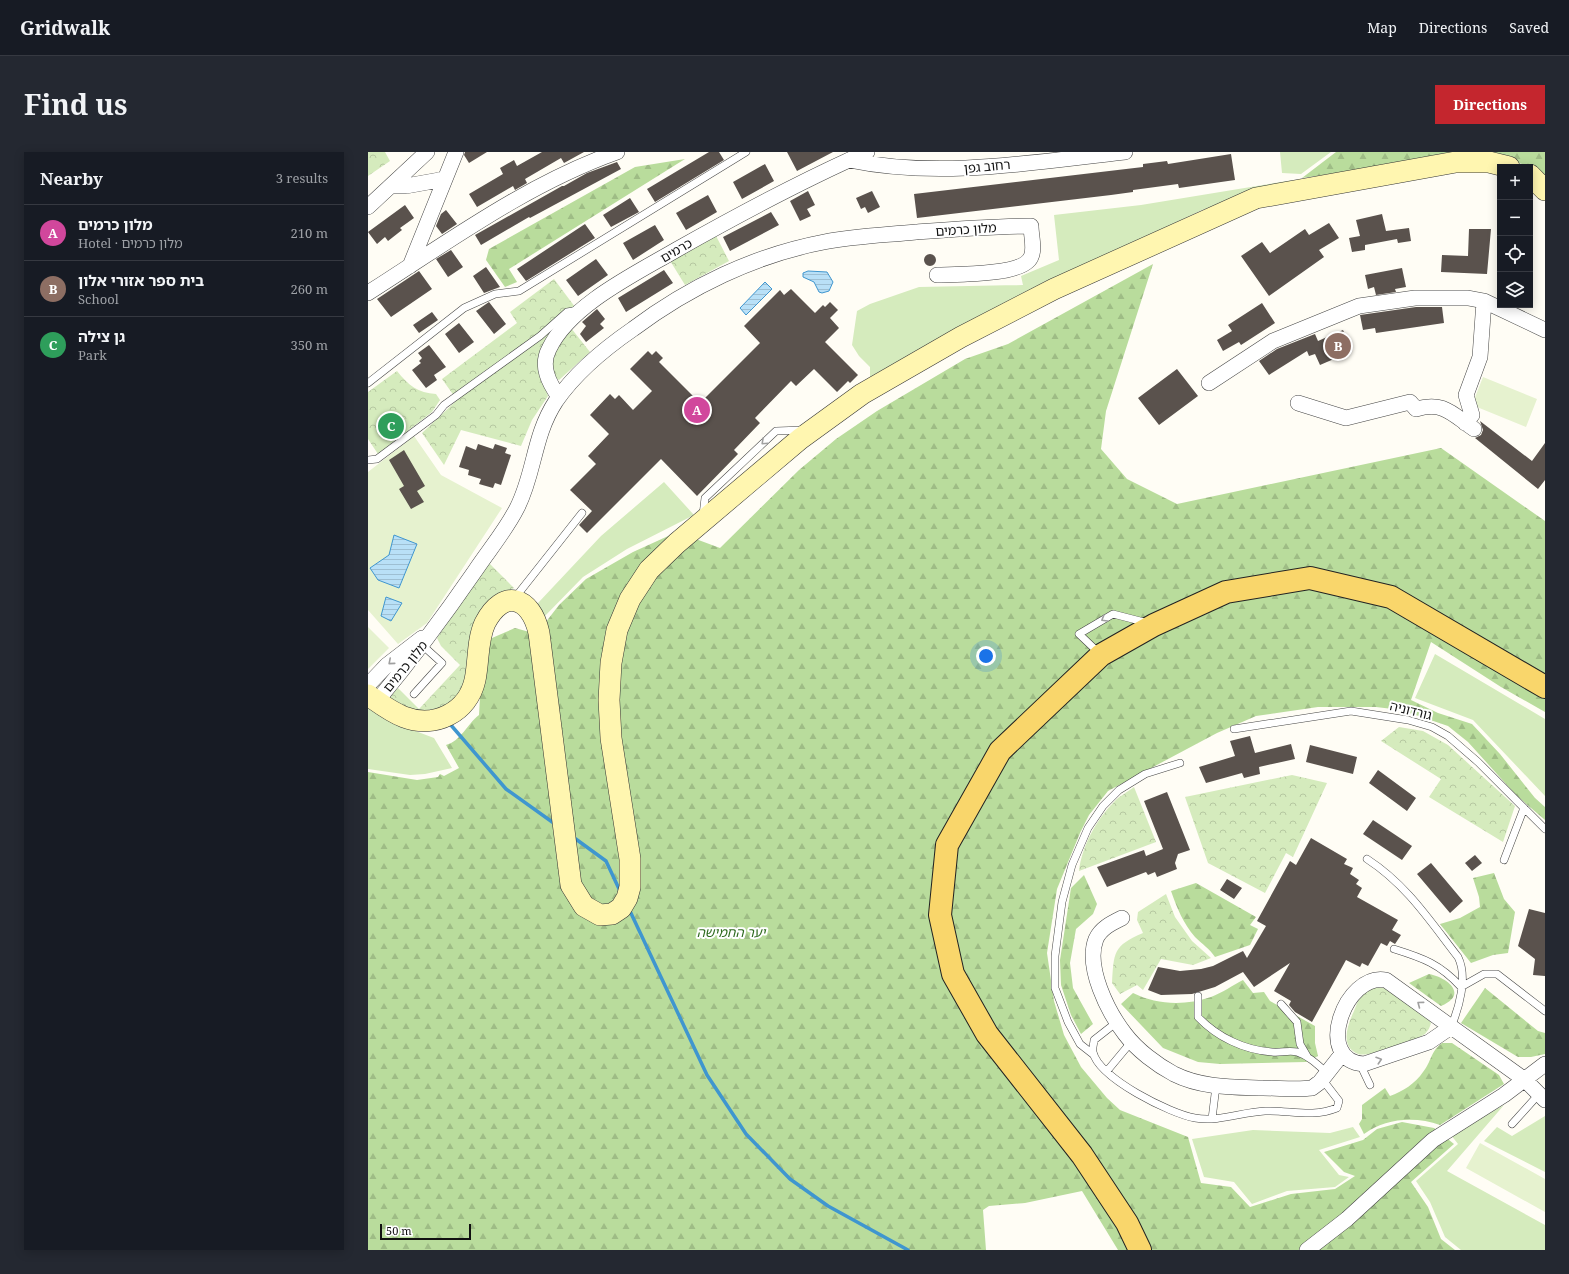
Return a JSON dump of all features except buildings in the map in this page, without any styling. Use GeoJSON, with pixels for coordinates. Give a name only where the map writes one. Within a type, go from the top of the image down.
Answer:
{"type":"FeatureCollection","features":[{"type":"Feature","properties":{"kind":"main road"},"geometry":{"type":"LineString","coordinates":[[371,694],[404,717],[416,720],[438,720],[457,710],[470,693],[475,681],[480,637],[484,624],[497,607],[512,601],[526,605],[532,612],[536,621],[571,884],[579,901],[588,910],[600,915],[612,914],[624,903],[631,880],[626,826],[611,738],[609,700],[611,663],[617,630],[630,599],[649,570],[676,543],[813,429],[862,394],[961,337],[1054,289],[1256,198],[1456,162],[1489,162],[1497,164]]}},
{"type":"Feature","properties":{"kind":"main road"},"geometry":{"type":"LineString","coordinates":[[1533,178],[1545,190]]}},
{"type":"Feature","properties":{"kind":"main road"},"geometry":{"type":"LineString","coordinates":[[1140,1250],[1127,1223],[1082,1155],[987,1034],[953,974],[940,915],[947,845],[1000,751],[1101,655],[1154,625],[1226,592],[1310,578],[1391,597],[1545,687]]}},
{"type":"Feature","properties":{"kind":"street"},"geometry":{"type":"LineString","coordinates":[[368,207],[427,152]]}},
{"type":"Feature","properties":{"kind":"street"},"geometry":{"type":"LineString","coordinates":[[410,266],[456,152]]}},
{"type":"Feature","properties":{"kind":"street"},"geometry":{"type":"LineString","coordinates":[[368,293],[510,203],[567,172],[617,152]]}},
{"type":"Feature","properties":{"kind":"street","name":"כרמים"},"geometry":{"type":"LineString","coordinates":[[559,396],[547,375],[546,355],[560,332],[577,315],[608,291],[698,238],[773,197],[866,152]]}},
{"type":"Feature","properties":{"kind":"street","name":"רחוב גפן"},"geometry":{"type":"LineString","coordinates":[[849,160],[875,166],[928,169],[1009,164],[1125,152]]}},
{"type":"Feature","properties":{"kind":"street"},"geometry":{"type":"LineString","coordinates":[[391,186],[406,186],[445,179]]}},
{"type":"Feature","properties":{"kind":"street","name":"מלון כרמים"},"geometry":{"type":"LineString","coordinates":[[371,694],[433,631],[516,511],[526,484],[540,432],[559,396],[592,361],[650,316],[702,286],[762,259],[809,245],[856,237],[975,228],[1031,226],[1032,254],[1024,264],[1004,270],[937,275]]}},
{"type":"Feature","properties":{"kind":"street"},"geometry":{"type":"LineString","coordinates":[[1209,383],[1273,340],[1359,306],[1415,298],[1468,298],[1484,301],[1545,330]]}},
{"type":"Feature","properties":{"kind":"street"},"geometry":{"type":"LineString","coordinates":[[1298,403],[1346,418],[1410,402],[1416,409],[1428,405],[1449,410],[1469,426],[1472,415],[1466,395],[1480,357],[1484,301]]}},
{"type":"Feature","properties":{"kind":"street"},"geometry":{"type":"LineString","coordinates":[[1122,918],[1111,923],[1097,937],[1093,959],[1102,994],[1117,1022],[1132,1041],[1156,1062],[1175,1074],[1197,1082],[1216,1086],[1302,1089],[1312,1088],[1325,1076],[1342,1054]]}},
{"type":"Feature","properties":{"kind":"street"},"geometry":{"type":"LineString","coordinates":[[1451,1027],[1440,1036],[1416,1048],[1364,1064],[1348,1060],[1342,1054],[1337,1032],[1340,1020],[1354,993],[1361,985],[1373,979],[1386,980],[1525,1080],[1542,1097]]}},
{"type":"Feature","properties":{"kind":"street"},"geometry":{"type":"LineString","coordinates":[[1307,1250],[1348,1219],[1433,1140],[1504,1095],[1545,1064]]}},
{"type":"Feature","properties":{"kind":"lane"},"geometry":{"type":"LineString","coordinates":[[368,383],[464,308],[495,294],[519,291],[746,152]]}},
{"type":"Feature","properties":{"kind":"lane"},"geometry":{"type":"LineString","coordinates":[[368,460],[377,459],[436,415],[444,405],[540,336],[567,312],[573,311],[577,315]]}},
{"type":"Feature","properties":{"kind":"lane"},"geometry":{"type":"LineString","coordinates":[[512,601],[582,513]]}},
{"type":"Feature","properties":{"kind":"lane"},"geometry":{"type":"LineString","coordinates":[[1101,655],[1079,634],[1113,614],[1154,625]]}},
{"type":"Feature","properties":{"kind":"lane"},"geometry":{"type":"LineString","coordinates":[[414,694],[442,663],[420,643]]}},
{"type":"Feature","properties":{"kind":"lane","name":"גורדוניה"},"geometry":{"type":"LineString","coordinates":[[1234,729],[1338,712],[1374,714],[1408,720],[1432,727],[1448,736],[1478,762],[1545,829]]}},
{"type":"Feature","properties":{"kind":"lane"},"geometry":{"type":"LineString","coordinates":[[1180,763],[1145,774],[1119,790],[1103,806],[1088,828],[1072,865],[1062,902],[1055,956],[1055,988],[1068,1022],[1080,1044],[1094,1055],[1098,1062],[1107,1071],[1153,1103],[1171,1112],[1196,1118],[1212,1119],[1265,1111],[1312,1114],[1327,1112],[1337,1108],[1339,1101],[1325,1076],[1307,1056],[1300,1044],[1297,1022],[1281,1004]]}},
{"type":"Feature","properties":{"kind":"lane"},"geometry":{"type":"LineString","coordinates":[[1504,860],[1524,808]]}},
{"type":"Feature","properties":{"kind":"lane"},"geometry":{"type":"LineString","coordinates":[[1367,859],[1386,872],[1407,891],[1462,964],[1458,1008],[1451,1027]]}},
{"type":"Feature","properties":{"kind":"lane"},"geometry":{"type":"LineString","coordinates":[[1394,949],[1430,961],[1454,979],[1461,988]]}},
{"type":"Feature","properties":{"kind":"lane"},"geometry":{"type":"LineString","coordinates":[[1461,988],[1484,974],[1497,974],[1545,1010]]}},
{"type":"Feature","properties":{"kind":"lane"},"geometry":{"type":"LineString","coordinates":[[1198,996],[1198,1017],[1208,1027],[1222,1037],[1245,1047],[1273,1053],[1290,1051],[1307,1056]]}},
{"type":"Feature","properties":{"kind":"lane"},"geometry":{"type":"LineString","coordinates":[[1094,1055],[1094,1040],[1117,1022]]}},
{"type":"Feature","properties":{"kind":"lane"},"geometry":{"type":"LineString","coordinates":[[1107,1071],[1132,1041]]}},
{"type":"Feature","properties":{"kind":"lane"},"geometry":{"type":"LineString","coordinates":[[1360,1064],[1370,1084]]}},
{"type":"Feature","properties":{"kind":"lane"},"geometry":{"type":"LineString","coordinates":[[1212,1119],[1216,1086]]}},
{"type":"Feature","properties":{"kind":"lane"},"geometry":{"type":"LineString","coordinates":[[1512,1124],[1542,1097]]}},
{"type":"Feature","properties":{"kind":"green space"},"geometry":{"type":"Polygon","coordinates":[[[368,152],[385,152],[390,161],[368,176],[368,152]]]}},
{"type":"Feature","properties":{"kind":"green space"},"geometry":{"type":"Polygon","coordinates":[[[1280,152],[1331,152],[1301,174],[1282,173],[1280,152]]]}},
{"type":"Feature","properties":{"kind":"green space"},"geometry":{"type":"Polygon","coordinates":[[[1336,152],[1545,152],[1545,178],[1538,168],[1533,167],[1533,164],[1523,164],[1480,153],[1302,178],[1336,152]]]}},
{"type":"Feature","properties":{"kind":"green space"},"geometry":{"type":"Polygon","coordinates":[[[685,159],[509,269],[517,282],[505,287],[486,260],[489,249],[635,167],[685,159]]]}},
{"type":"Feature","properties":{"kind":"green space"},"geometry":{"type":"Polygon","coordinates":[[[1293,180],[1202,210],[973,319],[870,377],[870,367],[859,356],[852,345],[857,311],[870,304],[919,287],[1023,285],[1021,276],[1059,260],[1054,215],[1141,205],[1293,180]]]}},
{"type":"Feature","properties":{"kind":"green space"},"geometry":{"type":"Polygon","coordinates":[[[715,234],[729,261],[685,285],[669,259],[715,234]]]}},
{"type":"Feature","properties":{"kind":"green space","name":"יער החמישה"},"geometry":{"type":"Polygon","coordinates":[[[1153,264],[1106,411],[1101,449],[1127,479],[1177,504],[1441,448],[1545,521],[1545,712],[1501,687],[1431,642],[1411,700],[1438,713],[1472,724],[1500,754],[1535,798],[1545,807],[1545,820],[1516,795],[1468,742],[1448,726],[1401,710],[1376,707],[1318,707],[1256,716],[1217,733],[1108,791],[1089,815],[1057,889],[1047,953],[1054,1001],[1064,1035],[1081,1067],[1107,1098],[1120,1110],[1188,1137],[1201,1183],[1231,1187],[1250,1207],[1291,1194],[1335,1189],[1355,1176],[1344,1172],[1324,1152],[1363,1140],[1377,1129],[1402,1122],[1434,1128],[1454,1144],[1411,1182],[1428,1207],[1441,1239],[1455,1250],[1118,1250],[1082,1191],[1025,1203],[989,1206],[983,1210],[986,1250],[368,1250],[368,772],[417,780],[438,777],[440,774],[444,776],[459,768],[446,745],[456,740],[479,715],[482,660],[492,638],[515,628],[533,633],[542,627],[559,605],[586,579],[633,552],[677,532],[720,548],[799,470],[836,439],[877,411],[965,359],[1008,344],[1153,264]]]}},
{"type":"Feature","properties":{"kind":"green space"},"geometry":{"type":"Polygon","coordinates":[[[554,279],[575,307],[555,328],[543,346],[540,356],[540,367],[548,396],[532,420],[521,446],[461,430],[444,465],[422,433],[457,400],[442,379],[517,323],[510,312],[554,279]]]}},
{"type":"Feature","properties":{"kind":"green space"},"geometry":{"type":"Polygon","coordinates":[[[571,328],[590,352],[559,380],[553,375],[551,362],[562,339],[571,328]]]}},
{"type":"Feature","properties":{"kind":"green space"},"geometry":{"type":"Polygon","coordinates":[[[397,371],[409,384],[424,392],[436,394],[440,400],[432,412],[378,454],[368,439],[368,392],[397,371]]]}},
{"type":"Feature","properties":{"kind":"green space"},"geometry":{"type":"Polygon","coordinates":[[[1483,377],[1537,399],[1526,427],[1472,405],[1483,377]]]}},
{"type":"Feature","properties":{"kind":"green space"},"geometry":{"type":"Polygon","coordinates":[[[414,436],[441,475],[502,508],[427,623],[398,644],[368,610],[368,472],[414,436]]]}},
{"type":"Feature","properties":{"kind":"green space"},"geometry":{"type":"Polygon","coordinates":[[[664,482],[694,515],[627,549],[583,577],[543,618],[538,603],[601,536],[664,482]]]}},
{"type":"Feature","properties":{"kind":"green space"},"geometry":{"type":"Polygon","coordinates":[[[489,563],[514,588],[508,592],[463,691],[441,709],[414,711],[388,699],[398,688],[419,709],[460,665],[441,646],[437,638],[489,563]]]}},
{"type":"Feature","properties":{"kind":"green space"},"geometry":{"type":"Polygon","coordinates":[[[368,627],[389,648],[368,669],[368,627]]]}},
{"type":"Feature","properties":{"kind":"green space"},"geometry":{"type":"Polygon","coordinates":[[[1435,654],[1545,719],[1545,796],[1473,720],[1415,698],[1435,654]]]}},
{"type":"Feature","properties":{"kind":"green space"},"geometry":{"type":"Polygon","coordinates":[[[368,708],[389,721],[434,738],[452,768],[425,774],[410,775],[368,769],[368,708]]]}},
{"type":"Feature","properties":{"kind":"green space"},"geometry":{"type":"Polygon","coordinates":[[[1399,727],[1423,731],[1448,745],[1515,806],[1503,842],[1429,797],[1441,779],[1381,741],[1399,727]]]}},
{"type":"Feature","properties":{"kind":"green space"},"geometry":{"type":"Polygon","coordinates":[[[1292,775],[1327,783],[1293,857],[1286,853],[1265,893],[1208,863],[1185,797],[1292,775]]]}},
{"type":"Feature","properties":{"kind":"green space"},"geometry":{"type":"Polygon","coordinates":[[[1134,787],[1156,842],[1079,871],[1083,852],[1101,817],[1116,800],[1134,787]]]}},
{"type":"Feature","properties":{"kind":"green space"},"geometry":{"type":"Polygon","coordinates":[[[1494,873],[1504,899],[1515,912],[1508,953],[1493,955],[1471,963],[1440,924],[1460,918],[1480,907],[1479,897],[1473,878],[1494,873]]]}},
{"type":"Feature","properties":{"kind":"green space"},"geometry":{"type":"Polygon","coordinates":[[[1084,875],[1097,904],[1093,914],[1076,929],[1070,963],[1073,988],[1093,1024],[1081,1034],[1071,1015],[1061,985],[1060,960],[1071,888],[1084,875]]]}},
{"type":"Feature","properties":{"kind":"green space"},"geometry":{"type":"Polygon","coordinates":[[[1196,883],[1256,917],[1250,925],[1258,929],[1250,945],[1215,957],[1195,937],[1181,915],[1171,891],[1196,883]]]}},
{"type":"Feature","properties":{"kind":"green space"},"geometry":{"type":"Polygon","coordinates":[[[1166,894],[1175,917],[1192,941],[1211,958],[1193,965],[1161,959],[1143,990],[1137,985],[1120,994],[1112,983],[1113,964],[1117,951],[1126,942],[1143,933],[1137,920],[1138,912],[1166,894]]]}},
{"type":"Feature","properties":{"kind":"green space"},"geometry":{"type":"Polygon","coordinates":[[[1429,974],[1443,979],[1453,987],[1453,997],[1449,1002],[1441,1006],[1409,983],[1429,974]]]}},
{"type":"Feature","properties":{"kind":"green space"},"geometry":{"type":"Polygon","coordinates":[[[1243,980],[1253,993],[1264,992],[1270,1001],[1315,1026],[1315,1043],[1318,1056],[1306,1062],[1220,1064],[1198,1062],[1163,1048],[1121,1004],[1133,993],[1161,1002],[1191,1002],[1211,997],[1243,980]]]}},
{"type":"Feature","properties":{"kind":"green space"},"geometry":{"type":"Polygon","coordinates":[[[1373,987],[1391,989],[1427,1017],[1431,1023],[1426,1033],[1420,1037],[1381,1051],[1363,1055],[1352,1050],[1347,1040],[1349,1022],[1360,998],[1373,987]]]}},
{"type":"Feature","properties":{"kind":"green space"},"geometry":{"type":"Polygon","coordinates":[[[1485,988],[1538,1031],[1545,1033],[1545,1054],[1531,1057],[1518,1057],[1461,1023],[1485,988]]]}},
{"type":"Feature","properties":{"kind":"green space"},"geometry":{"type":"Polygon","coordinates":[[[1442,1043],[1452,1043],[1499,1075],[1504,1084],[1440,1125],[1421,1120],[1401,1120],[1381,1125],[1364,1134],[1359,1124],[1362,1119],[1362,1105],[1385,1088],[1390,1096],[1404,1090],[1420,1076],[1435,1050],[1442,1043]]]}},
{"type":"Feature","properties":{"kind":"green space"},"geometry":{"type":"Polygon","coordinates":[[[1504,1105],[1447,1171],[1545,1225],[1545,1250],[1461,1250],[1445,1237],[1430,1202],[1416,1181],[1458,1144],[1451,1135],[1504,1105]]]}},
{"type":"Feature","properties":{"kind":"green space"},"geometry":{"type":"Polygon","coordinates":[[[1545,1116],[1545,1172],[1484,1141],[1497,1127],[1512,1136],[1545,1116]]]}},
{"type":"Feature","properties":{"kind":"green space"},"geometry":{"type":"Polygon","coordinates":[[[1353,1127],[1360,1137],[1319,1150],[1339,1175],[1349,1177],[1335,1187],[1287,1191],[1252,1204],[1234,1182],[1204,1177],[1192,1139],[1253,1130],[1330,1133],[1353,1127]]]}},
{"type":"Feature","properties":{"kind":"green space"},"geometry":{"type":"Polygon","coordinates":[[[1480,1143],[1545,1179],[1545,1212],[1466,1168],[1480,1143]]]}},
{"type":"Feature","properties":{"kind":"water"},"geometry":{"type":"Polygon","coordinates":[[[808,271],[827,272],[833,282],[829,291],[822,293],[819,292],[814,282],[803,277],[803,273],[808,271]]]}},
{"type":"Feature","properties":{"kind":"water"},"geometry":{"type":"Polygon","coordinates":[[[765,282],[772,289],[746,315],[740,308],[765,282]]]}},
{"type":"Feature","properties":{"kind":"water"},"geometry":{"type":"Polygon","coordinates":[[[394,535],[417,544],[399,588],[378,580],[370,568],[389,555],[394,535]]]}},
{"type":"Feature","properties":{"kind":"water"},"geometry":{"type":"Polygon","coordinates":[[[386,597],[402,603],[391,621],[381,616],[386,597]]]}},
{"type":"Feature","properties":{"kind":"waterway"},"geometry":{"type":"LineString","coordinates":[[448,725],[450,724],[506,789],[555,824]]}},
{"type":"Feature","properties":{"kind":"waterway"},"geometry":{"type":"LineString","coordinates":[[573,837],[606,861],[620,891]]}},
{"type":"Feature","properties":{"kind":"waterway"},"geometry":{"type":"LineString","coordinates":[[629,909],[707,1075],[746,1134],[790,1179],[828,1206],[908,1250]]}},
{"type":"Feature","properties":{"kind":"place","name":"בית ספר אזורי אלון"},"geometry":{"type":"Point","coordinates":[1338,346]}},
{"type":"Feature","properties":{"kind":"place","name":"מלון כרמים"},"geometry":{"type":"Point","coordinates":[697,410]}},
{"type":"Feature","properties":{"kind":"place","name":"גן צילה"},"geometry":{"type":"Point","coordinates":[391,426]}}]}
